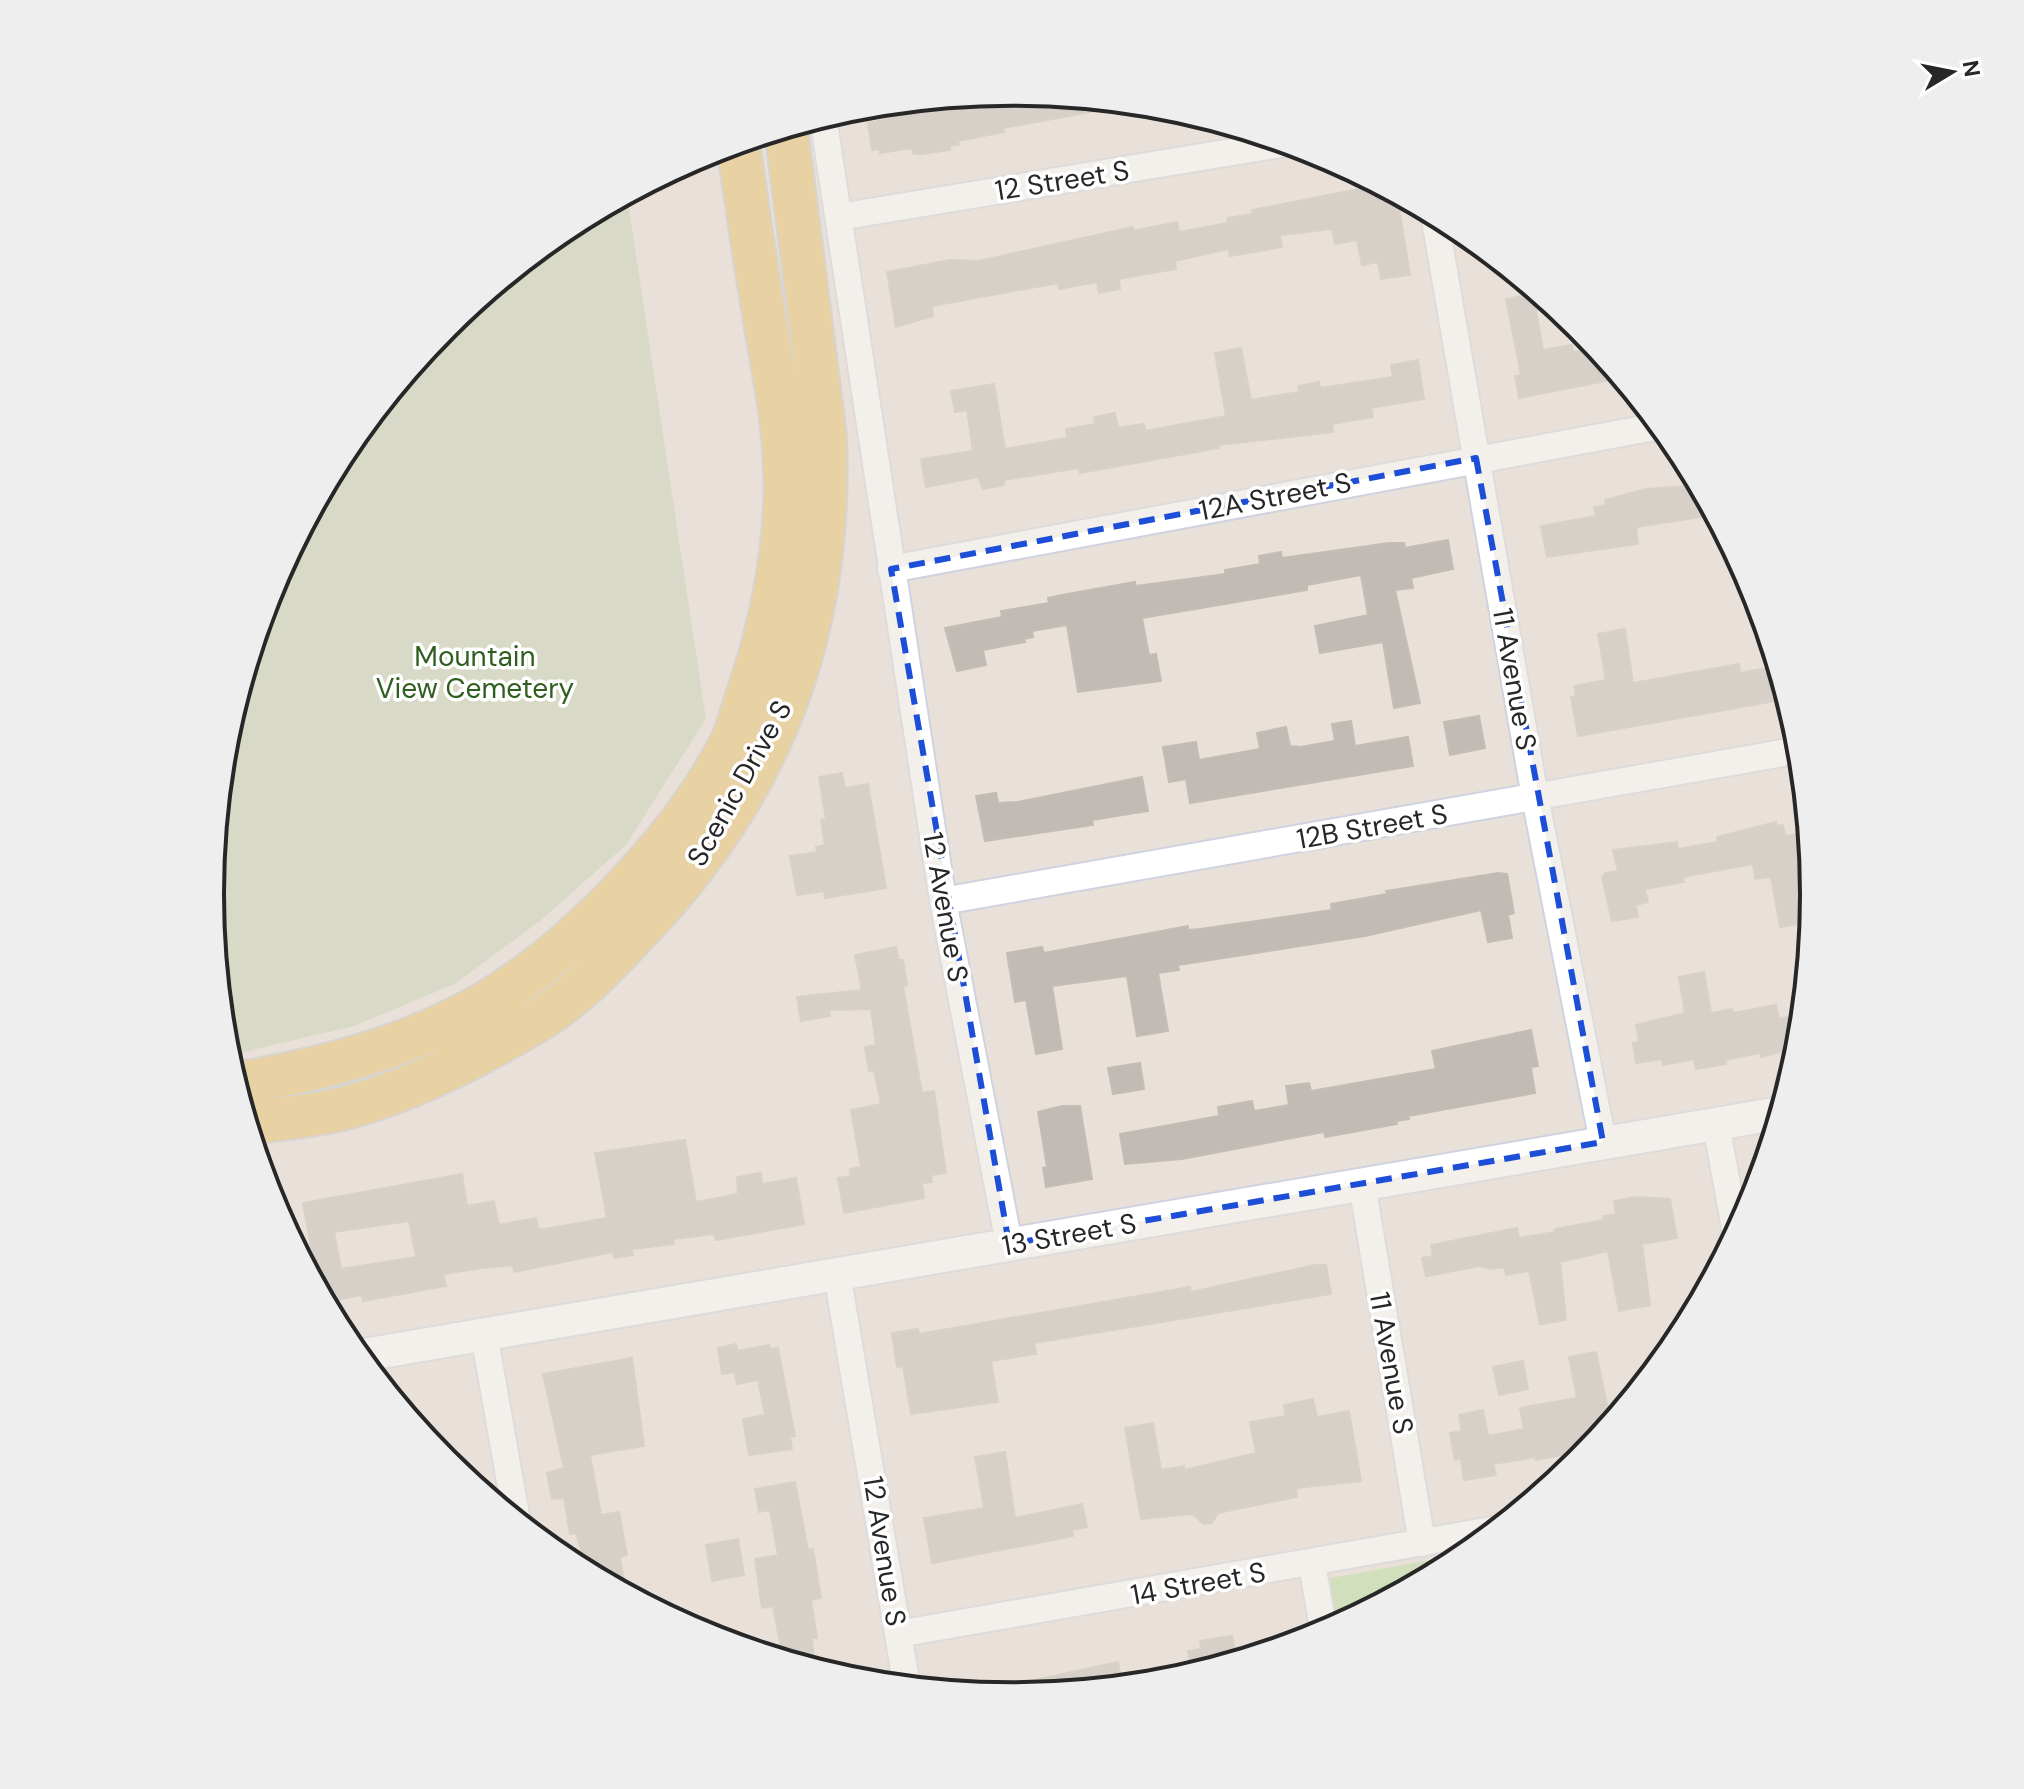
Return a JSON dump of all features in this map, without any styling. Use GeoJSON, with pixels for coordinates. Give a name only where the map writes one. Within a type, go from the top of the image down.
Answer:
{"type":"FeatureCollection","features":[{"type":"Feature","properties":{"kind":"main road","name":"Scenic Drive S"},"geometry":{"type":"LineString","coordinates":[[257,1122],[338,1110],[402,1087],[475,1055],[538,1020],[592,978],[676,892],[777,729],[798,673],[812,620],[827,486],[825,436],[787,139]]}},
{"type":"Feature","properties":{"kind":"main road","name":"Scenic Drive S"},"geometry":{"type":"LineString","coordinates":[[246,1082],[313,1071],[351,1059],[426,1031],[483,1004],[587,925],[650,860],[698,795],[732,740],[778,591],[785,504],[783,415],[763,311],[740,155]]}},
{"type":"Feature","properties":{"kind":"street"},"geometry":{"type":"LineString","coordinates":[[825,129],[891,569]]}},
{"type":"Feature","properties":{"kind":"street","name":"12 Street S"},"geometry":{"type":"LineString","coordinates":[[839,217],[1262,147]]}},
{"type":"Feature","properties":{"kind":"street","name":"11 Avenue S"},"geometry":{"type":"LineString","coordinates":[[1437,231],[1535,797],[1603,1142]]}},
{"type":"Feature","properties":{"kind":"street","name":"12A Street S"},"geometry":{"type":"LineString","coordinates":[[891,569],[1648,428]]}},
{"type":"Feature","properties":{"kind":"street","name":"12 Avenue S"},"geometry":{"type":"LineString","coordinates":[[891,569],[943,901],[1009,1244]]}},
{"type":"Feature","properties":{"kind":"street","name":"12B Street S"},"geometry":{"type":"LineString","coordinates":[[943,901],[1787,752]]}},
{"type":"Feature","properties":{"kind":"street","name":"13 Street S"},"geometry":{"type":"LineString","coordinates":[[371,1354],[1769,1115]]}},
{"type":"Feature","properties":{"kind":"street"},"geometry":{"type":"LineString","coordinates":[[1716,1124],[1732,1213]]}},
{"type":"Feature","properties":{"kind":"street","name":"11 Avenue S"},"geometry":{"type":"LineString","coordinates":[[1362,1184],[1422,1543]]}},
{"type":"Feature","properties":{"kind":"street","name":"12 Avenue S"},"geometry":{"type":"LineString","coordinates":[[837,1274],[905,1675]]}},
{"type":"Feature","properties":{"kind":"street"},"geometry":{"type":"LineString","coordinates":[[484,1334],[514,1505]]}},
{"type":"Feature","properties":{"kind":"street","name":"14 Street S"},"geometry":{"type":"LineString","coordinates":[[898,1634],[1473,1534]]}},
{"type":"Feature","properties":{"kind":"street"},"geometry":{"type":"LineString","coordinates":[[1312,1564],[1322,1620]]}},
{"type":"Feature","properties":{"kind":"highlighted area"},"geometry":{"type":"Polygon","coordinates":[[[1476,458],[1603,1142],[1009,1244],[891,569],[1476,458]]]}},
{"type":"Feature","properties":{"kind":"green space","name":"Mountain View Cemetery"},"geometry":{"type":"Polygon","coordinates":[[[629,206],[706,719],[626,845],[540,921],[455,984],[354,1026],[240,1053],[225,946],[225,843],[239,741],[265,641],[305,546],[329,500],[386,414],[454,337],[492,302],[574,239],[629,206]]]}},
{"type":"Feature","properties":{"kind":"green space"},"geometry":{"type":"Polygon","coordinates":[[[1435,1559],[1361,1602],[1332,1615],[1325,1579],[1435,1559]]]}},
{"type":"Feature","properties":{"kind":"building"},"geometry":{"type":"Polygon","coordinates":[[[1012,106],[1096,111],[1003,128],[1004,132],[958,141],[959,145],[950,146],[950,150],[920,154],[913,153],[912,148],[880,153],[879,149],[872,150],[868,123],[883,120],[882,117],[909,113],[960,108],[1012,106]]]}},
{"type":"Feature","properties":{"kind":"building"},"geometry":{"type":"Polygon","coordinates":[[[1363,188],[1399,208],[1410,275],[1381,279],[1378,262],[1362,265],[1357,240],[1335,244],[1332,229],[1280,235],[1282,247],[1230,256],[1228,249],[1175,261],[1176,269],[1119,279],[1120,289],[1099,293],[1097,282],[1059,289],[1058,283],[932,306],[933,316],[896,327],[887,272],[950,260],[979,261],[1133,227],[1133,231],[1177,222],[1179,232],[1228,223],[1227,218],[1253,214],[1252,210],[1363,188]]]}},
{"type":"Feature","properties":{"kind":"building"},"geometry":{"type":"Polygon","coordinates":[[[1524,296],[1535,305],[1543,350],[1572,345],[1573,352],[1582,350],[1609,380],[1519,398],[1515,376],[1521,375],[1506,299],[1524,296]]]}},
{"type":"Feature","properties":{"kind":"building"},"geometry":{"type":"Polygon","coordinates":[[[1241,348],[1251,400],[1299,392],[1298,386],[1319,382],[1320,388],[1393,377],[1391,365],[1418,360],[1424,399],[1371,408],[1373,417],[1332,424],[1333,432],[1219,445],[1219,448],[1080,473],[1079,468],[1004,480],[1004,485],[983,489],[978,477],[926,487],[921,459],[973,451],[967,410],[955,412],[951,391],[994,384],[1005,449],[1067,438],[1066,429],[1095,424],[1094,417],[1115,413],[1118,428],[1144,424],[1145,431],[1226,416],[1215,353],[1241,348]]]}},
{"type":"Feature","properties":{"kind":"building"},"geometry":{"type":"Polygon","coordinates":[[[1686,486],[1704,517],[1636,527],[1638,544],[1547,557],[1541,526],[1596,516],[1594,507],[1606,505],[1605,500],[1646,489],[1686,486]]]}},
{"type":"Feature","properties":{"kind":"building"},"geometry":{"type":"Polygon","coordinates":[[[1448,540],[1453,569],[1411,578],[1413,588],[1395,590],[1420,703],[1394,708],[1383,642],[1320,653],[1315,626],[1368,615],[1361,575],[1307,585],[1307,590],[1142,618],[1149,655],[1156,654],[1161,681],[1078,692],[1067,625],[1032,631],[1033,637],[1024,639],[1025,642],[983,650],[986,665],[957,671],[945,628],[1002,617],[1001,611],[1049,603],[1048,598],[1062,595],[1135,582],[1136,586],[1225,574],[1225,570],[1260,564],[1259,556],[1281,552],[1282,558],[1389,543],[1404,543],[1405,548],[1448,540]]]}},
{"type":"Feature","properties":{"kind":"building"},"geometry":{"type":"Polygon","coordinates":[[[1625,629],[1633,683],[1739,664],[1740,673],[1767,668],[1776,701],[1578,736],[1571,697],[1576,696],[1574,686],[1606,680],[1598,634],[1625,629]]]}},
{"type":"Feature","properties":{"kind":"building"},"geometry":{"type":"Polygon","coordinates":[[[1479,716],[1485,748],[1450,755],[1444,722],[1479,716]]]}},
{"type":"Feature","properties":{"kind":"building"},"geometry":{"type":"Polygon","coordinates":[[[1351,721],[1355,746],[1408,737],[1413,766],[1190,803],[1186,779],[1169,782],[1163,747],[1196,742],[1199,760],[1260,749],[1257,733],[1286,727],[1290,746],[1300,747],[1335,741],[1332,724],[1351,721]]]}},
{"type":"Feature","properties":{"kind":"building"},"geometry":{"type":"Polygon","coordinates":[[[842,773],[845,788],[868,784],[886,888],[825,898],[824,891],[797,895],[790,856],[817,852],[816,847],[825,845],[821,820],[826,819],[819,777],[842,773]]]}},
{"type":"Feature","properties":{"kind":"building"},"geometry":{"type":"Polygon","coordinates":[[[1142,777],[1148,811],[1092,820],[1093,825],[985,841],[976,796],[996,793],[998,803],[1018,802],[1142,777]]]}},
{"type":"Feature","properties":{"kind":"building"},"geometry":{"type":"Polygon","coordinates":[[[1776,822],[1776,826],[1783,825],[1785,836],[1798,834],[1799,924],[1780,927],[1771,877],[1755,879],[1753,864],[1683,877],[1684,882],[1645,889],[1648,902],[1636,905],[1638,917],[1612,921],[1602,877],[1605,873],[1618,871],[1613,850],[1677,842],[1678,849],[1718,842],[1717,837],[1776,822]]]}},
{"type":"Feature","properties":{"kind":"building"},"geometry":{"type":"Polygon","coordinates":[[[1507,874],[1514,913],[1508,915],[1512,938],[1488,942],[1481,910],[1365,936],[1178,965],[1179,970],[1158,973],[1168,1031],[1137,1036],[1127,976],[1052,986],[1062,1049],[1036,1054],[1026,1000],[1015,1002],[1007,953],[1042,947],[1044,953],[1188,926],[1188,930],[1200,929],[1332,910],[1331,904],[1387,894],[1386,891],[1507,874]]]}},
{"type":"Feature","properties":{"kind":"building"},"geometry":{"type":"Polygon","coordinates":[[[896,947],[899,960],[903,960],[907,985],[903,986],[922,1093],[934,1091],[946,1173],[931,1175],[932,1182],[922,1183],[924,1198],[844,1213],[838,1178],[851,1176],[850,1169],[861,1167],[851,1110],[881,1104],[874,1070],[869,1071],[865,1047],[876,1045],[871,1009],[829,1010],[830,1016],[801,1021],[797,997],[862,990],[855,955],[896,947]]]}},
{"type":"Feature","properties":{"kind":"building"},"geometry":{"type":"Polygon","coordinates":[[[1704,972],[1711,1013],[1732,1009],[1733,1013],[1776,1005],[1779,1019],[1791,1017],[1784,1051],[1761,1057],[1760,1053],[1725,1060],[1726,1064],[1696,1069],[1694,1059],[1663,1065],[1662,1059],[1636,1063],[1633,1043],[1639,1042],[1636,1025],[1685,1013],[1679,977],[1704,972]]]}},
{"type":"Feature","properties":{"kind":"building"},"geometry":{"type":"Polygon","coordinates":[[[1531,1030],[1538,1066],[1531,1067],[1535,1093],[1408,1116],[1409,1119],[1396,1121],[1397,1124],[1325,1137],[1324,1132],[1182,1159],[1125,1164],[1120,1134],[1219,1116],[1218,1107],[1252,1101],[1254,1111],[1289,1105],[1286,1086],[1309,1083],[1311,1091],[1436,1069],[1432,1051],[1531,1030]]]}},
{"type":"Feature","properties":{"kind":"building"},"geometry":{"type":"Polygon","coordinates":[[[1140,1063],[1144,1089],[1113,1094],[1108,1068],[1140,1063]]]}},
{"type":"Feature","properties":{"kind":"building"},"geometry":{"type":"Polygon","coordinates":[[[1062,1106],[1080,1106],[1092,1179],[1046,1187],[1043,1168],[1047,1167],[1038,1112],[1062,1106]]]}},
{"type":"Feature","properties":{"kind":"building"},"geometry":{"type":"Polygon","coordinates":[[[685,1140],[696,1202],[738,1194],[737,1177],[761,1173],[762,1184],[796,1178],[804,1224],[716,1240],[714,1234],[673,1239],[674,1244],[632,1249],[633,1255],[614,1258],[613,1252],[514,1272],[513,1265],[443,1274],[446,1286],[363,1301],[362,1295],[336,1300],[329,1289],[313,1259],[303,1203],[462,1174],[467,1206],[494,1201],[499,1225],[536,1218],[539,1230],[607,1218],[595,1153],[685,1140]],[[409,1221],[334,1232],[341,1269],[416,1257],[409,1221]]]}},
{"type":"Feature","properties":{"kind":"building"},"geometry":{"type":"Polygon","coordinates":[[[1636,1197],[1670,1199],[1677,1238],[1642,1244],[1650,1305],[1619,1311],[1608,1251],[1560,1262],[1566,1320],[1540,1324],[1529,1271],[1506,1275],[1504,1267],[1491,1269],[1480,1266],[1426,1276],[1422,1258],[1433,1256],[1431,1245],[1517,1228],[1519,1238],[1555,1232],[1555,1229],[1604,1220],[1603,1216],[1616,1214],[1614,1201],[1636,1197]]]}},
{"type":"Feature","properties":{"kind":"building"},"geometry":{"type":"Polygon","coordinates":[[[1326,1265],[1331,1294],[1034,1343],[1036,1354],[991,1361],[998,1402],[911,1414],[903,1366],[897,1367],[892,1333],[918,1329],[919,1334],[1190,1287],[1191,1292],[1326,1265]]]}},
{"type":"Feature","properties":{"kind":"building"},"geometry":{"type":"Polygon","coordinates":[[[736,1344],[737,1351],[769,1345],[770,1349],[778,1348],[795,1436],[790,1436],[792,1449],[749,1455],[743,1419],[765,1415],[758,1380],[737,1384],[735,1372],[722,1374],[718,1348],[736,1344]]]}},
{"type":"Feature","properties":{"kind":"building"},"geometry":{"type":"Polygon","coordinates":[[[1596,1352],[1609,1409],[1605,1414],[1568,1454],[1493,1464],[1496,1475],[1464,1480],[1461,1458],[1455,1460],[1450,1433],[1462,1431],[1459,1415],[1483,1410],[1488,1436],[1524,1429],[1520,1408],[1577,1398],[1569,1357],[1596,1352]]]}},
{"type":"Feature","properties":{"kind":"building"},"geometry":{"type":"Polygon","coordinates":[[[632,1358],[644,1446],[590,1455],[601,1515],[619,1512],[627,1555],[620,1557],[624,1580],[583,1555],[576,1533],[570,1534],[564,1498],[552,1499],[547,1473],[564,1468],[543,1374],[632,1358]]]}},
{"type":"Feature","properties":{"kind":"building"},"geometry":{"type":"Polygon","coordinates":[[[1523,1361],[1528,1389],[1499,1395],[1493,1367],[1523,1361]]]}},
{"type":"Feature","properties":{"kind":"building"},"geometry":{"type":"Polygon","coordinates":[[[1313,1399],[1317,1417],[1349,1411],[1361,1481],[1296,1488],[1297,1497],[1218,1513],[1212,1523],[1204,1524],[1192,1514],[1141,1519],[1125,1428],[1153,1423],[1161,1470],[1184,1466],[1184,1470],[1256,1453],[1250,1422],[1286,1416],[1284,1405],[1313,1399]]]}},
{"type":"Feature","properties":{"kind":"building"},"geometry":{"type":"Polygon","coordinates":[[[1005,1452],[1015,1518],[1082,1504],[1087,1527],[1072,1530],[1073,1536],[932,1563],[924,1518],[984,1508],[975,1457],[1005,1452]]]}},
{"type":"Feature","properties":{"kind":"building"},"geometry":{"type":"Polygon","coordinates":[[[795,1482],[808,1550],[813,1549],[821,1598],[811,1600],[817,1638],[812,1638],[814,1657],[781,1648],[773,1606],[762,1608],[755,1559],[778,1555],[770,1510],[759,1512],[755,1489],[795,1482]]]}},
{"type":"Feature","properties":{"kind":"building"},"geometry":{"type":"Polygon","coordinates":[[[738,1539],[744,1575],[712,1581],[706,1545],[738,1539]]]}},
{"type":"Feature","properties":{"kind":"building"},"geometry":{"type":"Polygon","coordinates":[[[1232,1636],[1235,1650],[1190,1662],[1188,1651],[1201,1649],[1200,1641],[1232,1636]]]}},
{"type":"Feature","properties":{"kind":"building"},"geometry":{"type":"Polygon","coordinates":[[[1118,1662],[1120,1675],[1064,1681],[1030,1681],[1118,1662]]]}}]}
